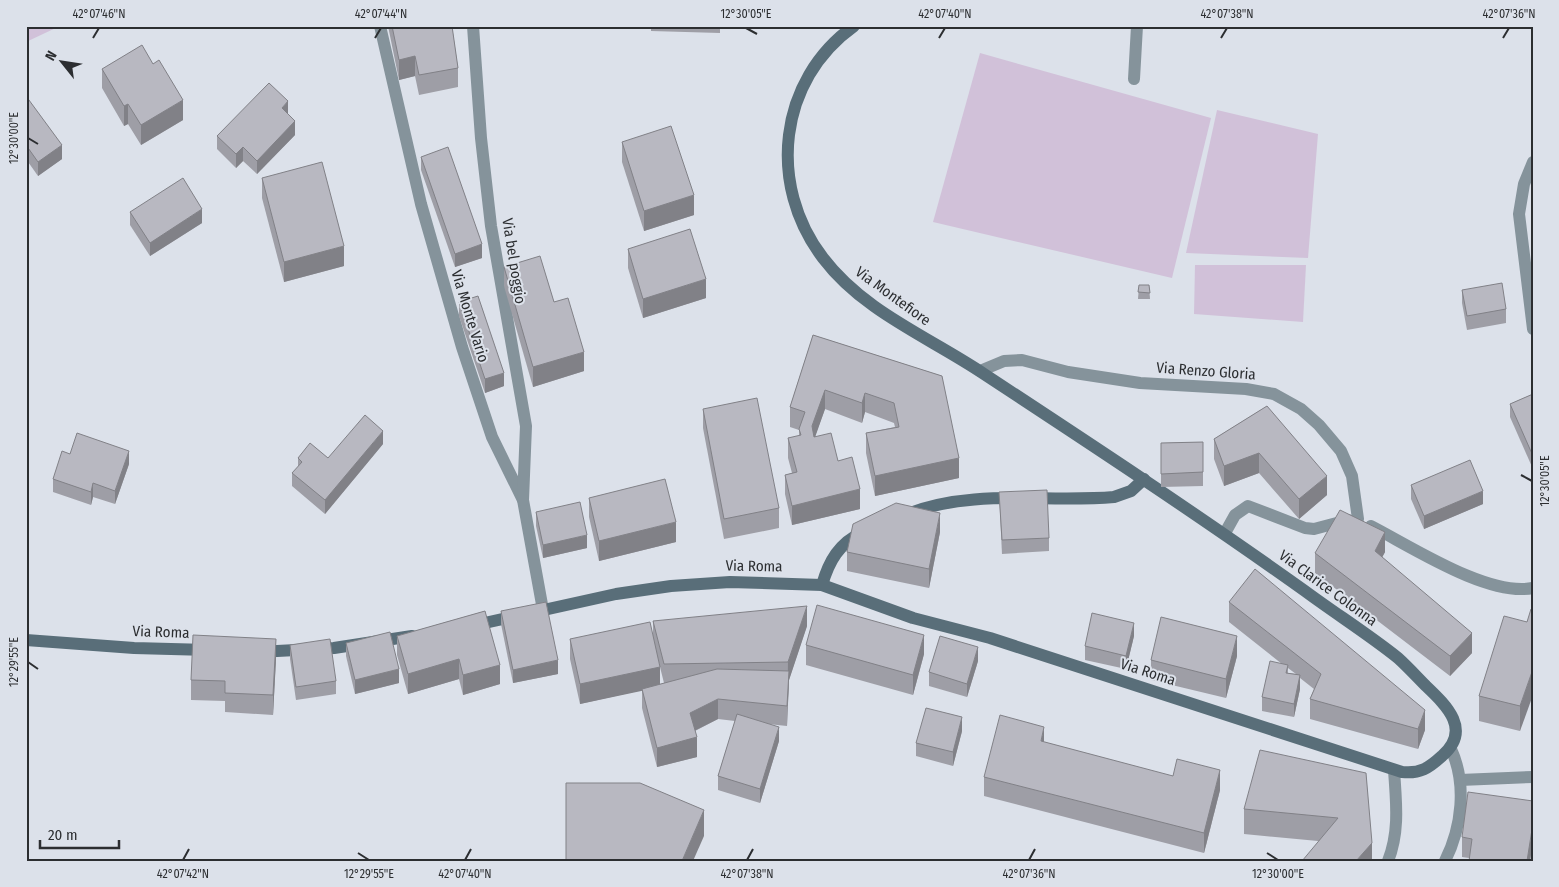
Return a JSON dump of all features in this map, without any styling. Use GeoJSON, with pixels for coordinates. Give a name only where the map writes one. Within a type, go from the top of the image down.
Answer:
{"type":"FeatureCollection","features":[{"type":"Feature","properties":{"kind":"main road","name":"Via Montefiore"},"geometry":{"type":"LineString","coordinates":[[854,26],[818,61],[802,88],[794,107],[786,153],[787,173],[796,207],[816,248],[848,285],[906,328],[980,371],[1144,479]]}},
{"type":"Feature","properties":{"kind":"main road"},"geometry":{"type":"LineString","coordinates":[[891,520],[932,505],[979,498],[1114,497],[1131,491],[1144,479]]}},
{"type":"Feature","properties":{"kind":"main road","name":"Via Clarice Colonna"},"geometry":{"type":"LineString","coordinates":[[1144,479],[1225,533],[1399,659],[1451,712],[1456,731],[1451,749]]}},
{"type":"Feature","properties":{"kind":"main road"},"geometry":{"type":"LineString","coordinates":[[822,585],[830,563],[838,550],[849,540],[874,528]]}},
{"type":"Feature","properties":{"kind":"main road","name":"Via Roma"},"geometry":{"type":"LineString","coordinates":[[457,629],[627,592],[695,584],[780,582],[822,585],[913,618],[990,638],[1394,770],[1413,773],[1422,772],[1451,749]]}},
{"type":"Feature","properties":{"kind":"main road"},"geometry":{"type":"LineString","coordinates":[[246,652],[334,648],[429,634]]}},
{"type":"Feature","properties":{"kind":"main road","name":"Via Roma"},"geometry":{"type":"LineString","coordinates":[[26,640],[134,648],[218,651]]}},
{"type":"Feature","properties":{"kind":"street","name":"Via Monte Vario"},"geometry":{"type":"LineString","coordinates":[[380,26],[421,204],[470,373],[492,437],[523,500],[543,610]]}},
{"type":"Feature","properties":{"kind":"street","name":"Via bel poggio"},"geometry":{"type":"LineString","coordinates":[[473,26],[481,138],[491,226],[526,426],[523,500]]}},
{"type":"Feature","properties":{"kind":"street"},"geometry":{"type":"LineString","coordinates":[[1134,80],[1137,26]]}},
{"type":"Feature","properties":{"kind":"street"},"geometry":{"type":"LineString","coordinates":[[1533,162],[1524,184],[1519,214],[1533,329]]}},
{"type":"Feature","properties":{"kind":"street","name":"Via Renzo Gloria"},"geometry":{"type":"LineString","coordinates":[[980,371],[998,363],[1022,360],[1068,372],[1140,383],[1246,389],[1274,394],[1301,409],[1319,425],[1342,451],[1354,485],[1358,519]]}},
{"type":"Feature","properties":{"kind":"street"},"geometry":{"type":"LineString","coordinates":[[1225,533],[1235,515],[1248,506],[1305,528],[1314,529],[1358,519],[1486,583],[1513,590],[1533,588]]}},
{"type":"Feature","properties":{"kind":"street"},"geometry":{"type":"LineString","coordinates":[[1445,861],[1457,829],[1460,780],[1451,749]]}},
{"type":"Feature","properties":{"kind":"street"},"geometry":{"type":"LineString","coordinates":[[1388,861],[1394,843],[1397,818],[1394,770]]}},
{"type":"Feature","properties":{"kind":"street"},"geometry":{"type":"LineString","coordinates":[[1460,780],[1533,777]]}},
{"type":"Feature","properties":{"kind":"shaded area"},"geometry":{"type":"Polygon","coordinates":[[[26,26],[60,26],[26,42],[26,26]]]}},
{"type":"Feature","properties":{"kind":"shaded area"},"geometry":{"type":"Polygon","coordinates":[[[980,53],[1211,118],[1172,278],[933,222],[980,53]]]}},
{"type":"Feature","properties":{"kind":"shaded area"},"geometry":{"type":"Polygon","coordinates":[[[1217,110],[1318,134],[1308,258],[1186,253],[1217,110]]]}},
{"type":"Feature","properties":{"kind":"shaded area"},"geometry":{"type":"Polygon","coordinates":[[[1195,265],[1306,265],[1303,322],[1194,314],[1195,265]]]}},
{"type":"Feature","properties":{"kind":"building"},"geometry":{"type":"Polygon","coordinates":[[[392,26],[452,26],[458,68],[419,75],[415,56],[399,60],[392,26]]]}},
{"type":"Feature","properties":{"kind":"building"},"geometry":{"type":"Polygon","coordinates":[[[142,45],[153,64],[159,60],[183,100],[141,125],[128,104],[124,106],[102,69],[142,45]]]}},
{"type":"Feature","properties":{"kind":"building"},"geometry":{"type":"Polygon","coordinates":[[[269,83],[288,101],[282,108],[295,121],[257,161],[243,147],[236,154],[217,136],[269,83]]]}},
{"type":"Feature","properties":{"kind":"building"},"geometry":{"type":"Polygon","coordinates":[[[26,96],[62,145],[38,162],[26,145],[26,96]]]}},
{"type":"Feature","properties":{"kind":"building"},"geometry":{"type":"Polygon","coordinates":[[[671,126],[694,195],[644,211],[622,142],[671,126]]]}},
{"type":"Feature","properties":{"kind":"building"},"geometry":{"type":"Polygon","coordinates":[[[448,147],[482,244],[455,254],[421,157],[448,147]]]}},
{"type":"Feature","properties":{"kind":"building"},"geometry":{"type":"Polygon","coordinates":[[[322,162],[344,246],[284,262],[262,178],[322,162]]]}},
{"type":"Feature","properties":{"kind":"building"},"geometry":{"type":"Polygon","coordinates":[[[183,178],[202,209],[150,243],[130,212],[183,178]]]}},
{"type":"Feature","properties":{"kind":"building"},"geometry":{"type":"Polygon","coordinates":[[[690,229],[706,279],[643,299],[628,249],[690,229]]]}},
{"type":"Feature","properties":{"kind":"building"},"geometry":{"type":"Polygon","coordinates":[[[540,256],[554,302],[568,298],[584,352],[533,367],[504,267],[540,256]]]}},
{"type":"Feature","properties":{"kind":"building"},"geometry":{"type":"Polygon","coordinates":[[[1502,283],[1506,309],[1467,316],[1462,290],[1502,283]]]}},
{"type":"Feature","properties":{"kind":"building"},"geometry":{"type":"Polygon","coordinates":[[[1139,285],[1149,285],[1150,293],[1138,292],[1139,285]]]}},
{"type":"Feature","properties":{"kind":"building"},"geometry":{"type":"Polygon","coordinates":[[[478,296],[504,373],[485,379],[459,302],[478,296]]]}},
{"type":"Feature","properties":{"kind":"building"},"geometry":{"type":"Polygon","coordinates":[[[813,335],[942,376],[959,458],[875,476],[866,433],[899,427],[894,403],[865,393],[862,403],[825,390],[812,426],[814,437],[831,433],[838,461],[852,457],[860,489],[792,506],[785,475],[797,472],[788,438],[801,435],[799,429],[805,412],[790,407],[813,335]]]}},
{"type":"Feature","properties":{"kind":"building"},"geometry":{"type":"Polygon","coordinates":[[[1533,394],[1533,456],[1510,404],[1533,394]]]}},
{"type":"Feature","properties":{"kind":"building"},"geometry":{"type":"Polygon","coordinates":[[[757,398],[779,508],[724,519],[703,409],[757,398]]]}},
{"type":"Feature","properties":{"kind":"building"},"geometry":{"type":"Polygon","coordinates":[[[1267,406],[1327,476],[1299,499],[1259,453],[1224,466],[1214,439],[1267,406]]]}},
{"type":"Feature","properties":{"kind":"building"},"geometry":{"type":"Polygon","coordinates":[[[365,415],[383,431],[325,500],[292,473],[302,462],[298,458],[310,443],[328,458],[365,415]]]}},
{"type":"Feature","properties":{"kind":"building"},"geometry":{"type":"Polygon","coordinates":[[[77,433],[129,451],[115,491],[93,483],[91,492],[53,479],[62,451],[70,454],[77,433]]]}},
{"type":"Feature","properties":{"kind":"building"},"geometry":{"type":"Polygon","coordinates":[[[1203,442],[1203,472],[1161,474],[1161,443],[1203,442]]]}},
{"type":"Feature","properties":{"kind":"building"},"geometry":{"type":"Polygon","coordinates":[[[1470,460],[1483,491],[1424,516],[1411,485],[1470,460]]]}},
{"type":"Feature","properties":{"kind":"building"},"geometry":{"type":"Polygon","coordinates":[[[665,479],[676,522],[599,541],[589,498],[665,479]]]}},
{"type":"Feature","properties":{"kind":"building"},"geometry":{"type":"Polygon","coordinates":[[[1047,490],[1049,538],[1002,540],[999,492],[1047,490]]]}},
{"type":"Feature","properties":{"kind":"building"},"geometry":{"type":"Polygon","coordinates":[[[580,502],[587,535],[543,545],[536,512],[580,502]]]}},
{"type":"Feature","properties":{"kind":"building"},"geometry":{"type":"Polygon","coordinates":[[[896,503],[940,513],[929,569],[847,552],[853,524],[896,503]]]}},
{"type":"Feature","properties":{"kind":"building"},"geometry":{"type":"Polygon","coordinates":[[[1340,510],[1385,532],[1375,551],[1472,633],[1450,656],[1315,553],[1340,510]]]}},
{"type":"Feature","properties":{"kind":"building"},"geometry":{"type":"Polygon","coordinates":[[[1255,569],[1425,710],[1418,729],[1310,699],[1321,674],[1229,602],[1255,569]]]}},
{"type":"Feature","properties":{"kind":"building"},"geometry":{"type":"Polygon","coordinates":[[[546,602],[558,660],[513,670],[501,611],[546,602]]]}},
{"type":"Feature","properties":{"kind":"building"},"geometry":{"type":"Polygon","coordinates":[[[817,605],[924,635],[913,675],[806,645],[817,605]]]}},
{"type":"Feature","properties":{"kind":"building"},"geometry":{"type":"Polygon","coordinates":[[[807,606],[788,662],[664,664],[653,621],[807,606]]]}},
{"type":"Feature","properties":{"kind":"building"},"geometry":{"type":"Polygon","coordinates":[[[1531,609],[1533,609],[1533,669],[1520,706],[1479,696],[1504,616],[1527,622],[1531,609]]]}},
{"type":"Feature","properties":{"kind":"building"},"geometry":{"type":"Polygon","coordinates":[[[485,611],[500,665],[463,675],[459,659],[408,674],[397,636],[485,611]]]}},
{"type":"Feature","properties":{"kind":"building"},"geometry":{"type":"Polygon","coordinates":[[[1092,613],[1134,623],[1126,656],[1085,646],[1092,613]]]}},
{"type":"Feature","properties":{"kind":"building"},"geometry":{"type":"Polygon","coordinates":[[[1161,617],[1237,636],[1226,679],[1151,660],[1161,617]]]}},
{"type":"Feature","properties":{"kind":"building"},"geometry":{"type":"Polygon","coordinates":[[[650,622],[660,667],[580,684],[570,639],[650,622]]]}},
{"type":"Feature","properties":{"kind":"building"},"geometry":{"type":"Polygon","coordinates":[[[390,632],[399,669],[355,680],[346,643],[390,632]]]}},
{"type":"Feature","properties":{"kind":"building"},"geometry":{"type":"Polygon","coordinates":[[[193,635],[276,639],[273,695],[225,693],[225,681],[191,680],[193,635]]]}},
{"type":"Feature","properties":{"kind":"building"},"geometry":{"type":"Polygon","coordinates":[[[940,636],[978,647],[967,684],[929,672],[940,636]]]}},
{"type":"Feature","properties":{"kind":"building"},"geometry":{"type":"Polygon","coordinates":[[[330,639],[336,681],[296,687],[290,645],[330,639]]]}},
{"type":"Feature","properties":{"kind":"building"},"geometry":{"type":"Polygon","coordinates":[[[1270,661],[1288,665],[1286,673],[1300,675],[1294,704],[1262,697],[1270,661]]]}},
{"type":"Feature","properties":{"kind":"building"},"geometry":{"type":"Polygon","coordinates":[[[717,669],[789,671],[787,706],[718,699],[690,713],[697,737],[657,748],[642,689],[717,669]]]}},
{"type":"Feature","properties":{"kind":"building"},"geometry":{"type":"Polygon","coordinates":[[[926,708],[962,717],[953,752],[916,743],[926,708]]]}},
{"type":"Feature","properties":{"kind":"building"},"geometry":{"type":"Polygon","coordinates":[[[737,714],[779,727],[760,789],[718,776],[737,714]]]}},
{"type":"Feature","properties":{"kind":"building"},"geometry":{"type":"Polygon","coordinates":[[[1000,715],[1044,727],[1041,741],[1173,776],[1177,759],[1220,770],[1204,833],[984,777],[1000,715]]]}},
{"type":"Feature","properties":{"kind":"building"},"geometry":{"type":"Polygon","coordinates":[[[1260,750],[1366,773],[1372,843],[1356,861],[1302,861],[1338,818],[1244,809],[1260,750]]]}},
{"type":"Feature","properties":{"kind":"building"},"geometry":{"type":"Polygon","coordinates":[[[566,783],[640,783],[704,810],[682,861],[566,861],[566,783]]]}},
{"type":"Feature","properties":{"kind":"building"},"geometry":{"type":"Polygon","coordinates":[[[1468,792],[1533,801],[1533,823],[1527,861],[1469,861],[1472,839],[1462,837],[1468,792]]]}}]}
